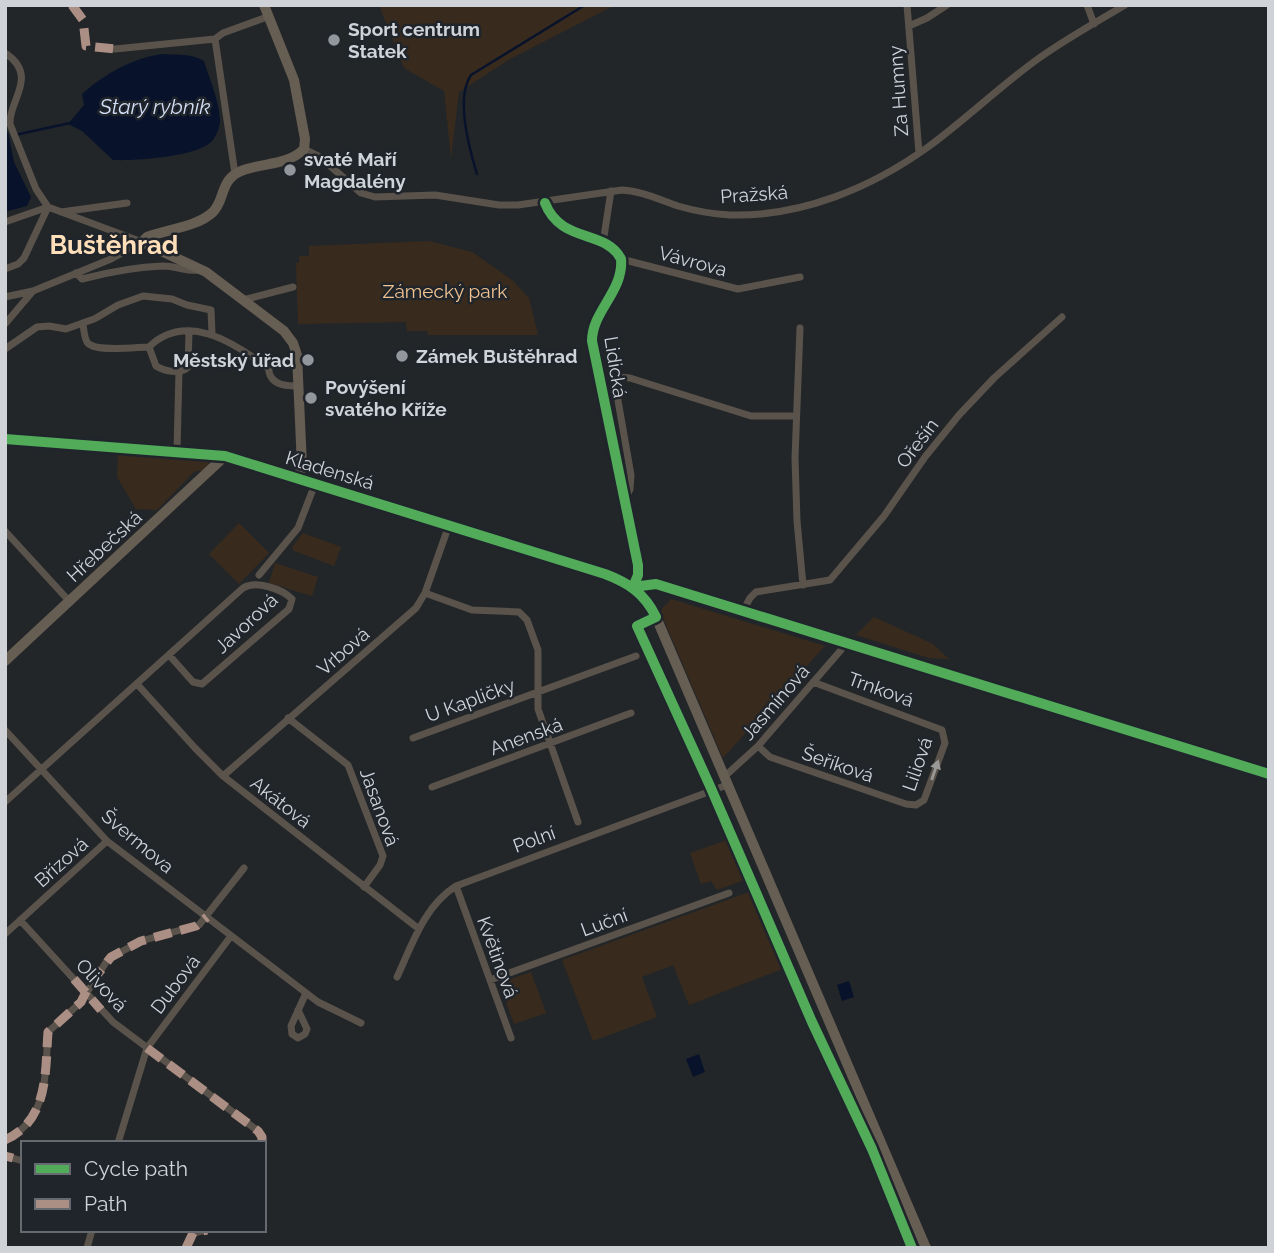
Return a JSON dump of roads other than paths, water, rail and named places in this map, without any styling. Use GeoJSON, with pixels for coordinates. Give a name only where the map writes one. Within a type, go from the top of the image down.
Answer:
{"type":"FeatureCollection","features":[{"type":"Feature","properties":{"kind":"street"},"geometry":{"type":"LineString","coordinates":[[5,297],[33,291],[111,260],[147,237],[208,215],[216,208],[226,182],[235,174],[285,161],[304,149],[305,139],[294,80],[264,5]]}},
{"type":"Feature","properties":{"kind":"street","name":"Za Humny"},"geometry":{"type":"LineString","coordinates":[[907,5],[919,153]]}},
{"type":"Feature","properties":{"kind":"street","name":"Za Humny"},"geometry":{"type":"LineString","coordinates":[[909,26],[947,5]]}},
{"type":"Feature","properties":{"kind":"street"},"geometry":{"type":"LineString","coordinates":[[1087,5],[1094,24]]}},
{"type":"Feature","properties":{"kind":"street","name":"Pražská"},"geometry":{"type":"LineString","coordinates":[[304,149],[320,157],[360,193],[369,196],[435,195],[507,205],[545,203],[611,191],[636,192],[698,211],[730,215],[758,213],[844,194],[886,173],[919,153],[1036,61],[1125,5]]}},
{"type":"Feature","properties":{"kind":"street"},"geometry":{"type":"LineString","coordinates":[[115,49],[147,48],[215,38],[267,17]]}},
{"type":"Feature","properties":{"kind":"street"},"geometry":{"type":"LineString","coordinates":[[215,38],[235,174]]}},
{"type":"Feature","properties":{"kind":"street"},"geometry":{"type":"LineString","coordinates":[[5,53],[17,64],[21,84],[19,97],[9,118],[10,124],[36,189],[48,207],[142,242],[202,270],[284,331],[293,343],[297,355],[302,466],[298,479]]}},
{"type":"Feature","properties":{"kind":"street"},"geometry":{"type":"LineString","coordinates":[[603,243],[611,191]]}},
{"type":"Feature","properties":{"kind":"street"},"geometry":{"type":"LineString","coordinates":[[60,213],[127,203]]}},
{"type":"Feature","properties":{"kind":"street"},"geometry":{"type":"LineString","coordinates":[[545,203],[550,214],[563,227],[614,249],[621,259]]}},
{"type":"Feature","properties":{"kind":"street"},"geometry":{"type":"LineString","coordinates":[[5,222],[48,207]]}},
{"type":"Feature","properties":{"kind":"street"},"geometry":{"type":"LineString","coordinates":[[5,269],[18,264],[24,258],[48,207]]}},
{"type":"Feature","properties":{"kind":"street","name":"Vávrova"},"geometry":{"type":"LineString","coordinates":[[621,259],[738,289],[800,277]]}},
{"type":"Feature","properties":{"kind":"street","name":"Lidická"},"geometry":{"type":"LineString","coordinates":[[621,259],[620,279],[593,330],[592,341],[638,565],[633,587]]}},
{"type":"Feature","properties":{"kind":"street"},"geometry":{"type":"LineString","coordinates":[[76,273],[82,279],[136,268],[164,266],[202,270]]}},
{"type":"Feature","properties":{"kind":"street"},"geometry":{"type":"LineString","coordinates":[[243,300],[293,287]]}},
{"type":"Feature","properties":{"kind":"street"},"geometry":{"type":"LineString","coordinates":[[5,324],[33,291]]}},
{"type":"Feature","properties":{"kind":"street"},"geometry":{"type":"LineString","coordinates":[[5,349],[37,327],[63,329],[83,324],[118,304],[139,297],[170,298],[211,310],[212,333]]}},
{"type":"Feature","properties":{"kind":"street","name":"Ořešín"},"geometry":{"type":"LineString","coordinates":[[743,611],[756,592],[828,582],[836,575],[959,415],[994,378],[1062,317]]}},
{"type":"Feature","properties":{"kind":"street"},"geometry":{"type":"LineString","coordinates":[[83,324],[86,340],[90,345],[115,349],[149,347],[170,332],[212,333],[267,368],[271,378],[282,385],[299,386]]}},
{"type":"Feature","properties":{"kind":"street"},"geometry":{"type":"LineString","coordinates":[[800,328],[795,416],[796,513],[803,586]]}},
{"type":"Feature","properties":{"kind":"street"},"geometry":{"type":"LineString","coordinates":[[149,347],[157,367],[185,371],[188,367],[189,332]]}},
{"type":"Feature","properties":{"kind":"street"},"geometry":{"type":"LineString","coordinates":[[177,451],[179,371]]}},
{"type":"Feature","properties":{"kind":"street","name":"Lidická"},"geometry":{"type":"LineString","coordinates":[[625,500],[632,480],[616,389],[618,377],[630,378],[751,416],[795,416]]}},
{"type":"Feature","properties":{"kind":"street","name":"Kladenská"},"geometry":{"type":"LineString","coordinates":[[6,437],[225,456],[606,573],[633,587]]}},
{"type":"Feature","properties":{"kind":"street","name":"Hřebečská"},"geometry":{"type":"LineString","coordinates":[[5,661],[225,456]]}},
{"type":"Feature","properties":{"kind":"street","name":"Javorová"},"geometry":{"type":"LineString","coordinates":[[258,575],[298,528],[316,484]]}},
{"type":"Feature","properties":{"kind":"street","name":"Vrbová"},"geometry":{"type":"LineString","coordinates":[[223,776],[416,608],[425,593],[449,525]]}},
{"type":"Feature","properties":{"kind":"street"},"geometry":{"type":"LineString","coordinates":[[5,531],[70,602]]}},
{"type":"Feature","properties":{"kind":"street","name":"Javorová"},"geometry":{"type":"LineString","coordinates":[[5,802],[169,654],[248,585],[257,584],[287,594],[292,599],[289,609],[202,684],[193,682],[169,654]]}},
{"type":"Feature","properties":{"kind":"street"},"geometry":{"type":"LineString","coordinates":[[633,587],[656,584],[1269,774]]}},
{"type":"Feature","properties":{"kind":"street"},"geometry":{"type":"LineString","coordinates":[[633,587],[653,611],[926,1248]]}},
{"type":"Feature","properties":{"kind":"street","name":"U Kapličky"},"geometry":{"type":"LineString","coordinates":[[425,593],[472,610],[523,614],[539,654],[538,709],[578,822]]}},
{"type":"Feature","properties":{"kind":"street","name":"Jasmínová"},"geometry":{"type":"LineString","coordinates":[[726,781],[841,650],[844,642]]}},
{"type":"Feature","properties":{"kind":"street","name":"U Kapličky"},"geometry":{"type":"LineString","coordinates":[[413,738],[636,656]]}},
{"type":"Feature","properties":{"kind":"street","name":"Trnková"},"geometry":{"type":"LineString","coordinates":[[813,682],[938,727]]}},
{"type":"Feature","properties":{"kind":"street","name":"Akátová"},"geometry":{"type":"LineString","coordinates":[[137,684],[223,776],[419,929]]}},
{"type":"Feature","properties":{"kind":"street","name":"Anenská"},"geometry":{"type":"LineString","coordinates":[[432,787],[631,713]]}},
{"type":"Feature","properties":{"kind":"street","name":"Jasanová"},"geometry":{"type":"LineString","coordinates":[[288,718],[349,767],[383,856],[380,865],[364,887]]}},
{"type":"Feature","properties":{"kind":"street","name":"Liliová"},"geometry":{"type":"LineString","coordinates":[[911,805],[920,803],[927,793],[945,743],[944,733],[938,727]]}},
{"type":"Feature","properties":{"kind":"street","name":"Švermova"},"geometry":{"type":"LineString","coordinates":[[5,730],[107,841],[231,936]]}},
{"type":"Feature","properties":{"kind":"street","name":"Šeříková"},"geometry":{"type":"LineString","coordinates":[[758,747],[770,757],[911,805]]}},
{"type":"Feature","properties":{"kind":"street","name":"Polní"},"geometry":{"type":"LineString","coordinates":[[397,977],[419,929],[437,903],[456,886],[726,781]]}},
{"type":"Feature","properties":{"kind":"street","name":"Břízová"},"geometry":{"type":"LineString","coordinates":[[5,934],[107,841]]}},
{"type":"Feature","properties":{"kind":"street"},"geometry":{"type":"LineString","coordinates":[[5,1140],[21,1132],[43,1097],[48,1032],[81,1002],[105,963],[113,955],[141,941],[196,926],[207,917],[244,868]]}},
{"type":"Feature","properties":{"kind":"street","name":"Květinová"},"geometry":{"type":"LineString","coordinates":[[456,886],[511,1038]]}},
{"type":"Feature","properties":{"kind":"street","name":"Luční"},"geometry":{"type":"LineString","coordinates":[[490,980],[729,893]]}},
{"type":"Feature","properties":{"kind":"street","name":"Olivová"},"geometry":{"type":"LineString","coordinates":[[20,920],[113,1022],[258,1131],[262,1141]]}},
{"type":"Feature","properties":{"kind":"street"},"geometry":{"type":"LineString","coordinates":[[231,936],[320,1003],[361,1023]]}},
{"type":"Feature","properties":{"kind":"street","name":"Dubová"},"geometry":{"type":"LineString","coordinates":[[119,1141],[147,1048],[231,936]]}},
{"type":"Feature","properties":{"kind":"street"},"geometry":{"type":"LineString","coordinates":[[298,1010],[306,993]]}},
{"type":"Feature","properties":{"kind":"street"},"geometry":{"type":"LineString","coordinates":[[186,1248],[193,1233],[198,1232]]}},
{"type":"Feature","properties":{"kind":"water","name":"Starý rybník"},"geometry":{"type":"Polygon","coordinates":[[[161,54],[189,56],[204,61],[220,120],[216,136],[206,146],[166,157],[113,160],[82,131],[68,124],[84,105],[82,94],[91,86],[128,64],[161,54]]]}},
{"type":"Feature","properties":{"kind":"water"},"geometry":{"type":"Polygon","coordinates":[[[5,130],[8,132],[14,162],[31,197],[27,206],[5,212],[5,130]]]}},
{"type":"Feature","properties":{"kind":"water"},"geometry":{"type":"Polygon","coordinates":[[[849,981],[854,997],[842,1001],[837,985],[849,981]]]}},
{"type":"Feature","properties":{"kind":"water"},"geometry":{"type":"Polygon","coordinates":[[[699,1054],[705,1072],[693,1077],[686,1059],[699,1054]]]}},
{"type":"Feature","properties":{"kind":"waterway"},"geometry":{"type":"LineString","coordinates":[[477,174],[467,137],[464,110],[466,85],[471,75],[585,5]]}},
{"type":"Feature","properties":{"kind":"waterway"},"geometry":{"type":"LineString","coordinates":[[15,135],[70,123]]}},
{"type":"Feature","properties":{"kind":"place","name":"Sport centrum Statek"},"geometry":{"type":"Point","coordinates":[334,40]}},
{"type":"Feature","properties":{"kind":"place","name":"svaté Maří Magdalény"},"geometry":{"type":"Point","coordinates":[290,170]}},
{"type":"Feature","properties":{"kind":"place","name":"Zámek Buštěhrad"},"geometry":{"type":"Point","coordinates":[402,356]}},
{"type":"Feature","properties":{"kind":"place","name":"Městský úřad"},"geometry":{"type":"Point","coordinates":[308,360]}},
{"type":"Feature","properties":{"kind":"place","name":"Povýšení svatého Kříže"},"geometry":{"type":"Point","coordinates":[311,398]}},
{"type":"Feature","properties":{"kind":"district","name":"Buštěhrad"},"geometry":{"type":"Point","coordinates":[114,245]}},
{"type":"Feature","properties":{"kind":"park label","name":"Zámecký park"},"geometry":{"type":"Point","coordinates":[445,291]}}]}
